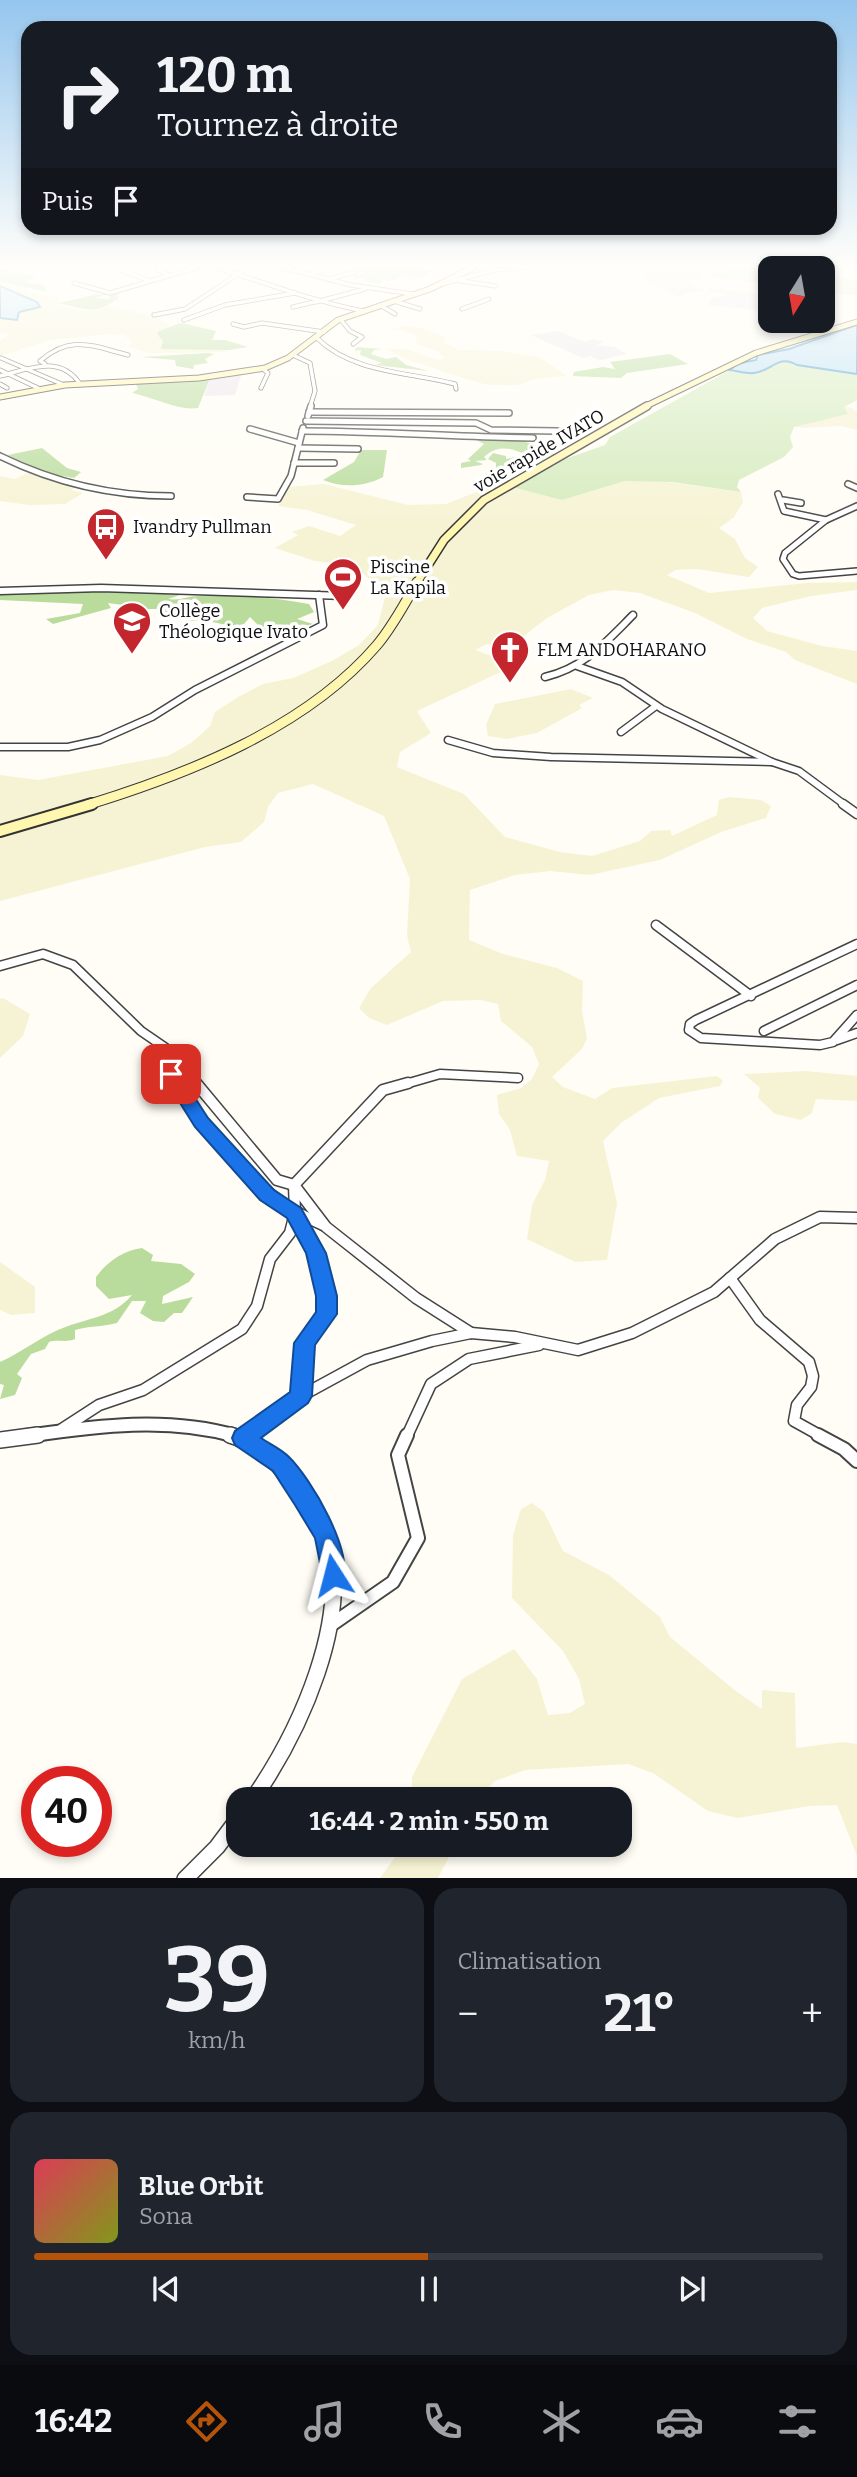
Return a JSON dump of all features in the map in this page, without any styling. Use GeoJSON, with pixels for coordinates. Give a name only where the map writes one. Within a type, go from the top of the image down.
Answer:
{"type":"FeatureCollection","features":[{"type":"Feature","properties":{"kind":"main road","name":"voie rapide IVATO"},"geometry":{"type":"LineString","coordinates":[[0,831],[59,815],[191,767],[275,725],[360,663],[400,615],[442,538],[479,503],[591,437],[741,359],[755,355]]}},
{"type":"Feature","properties":{"kind":"main road"},"geometry":{"type":"LineString","coordinates":[[0,397],[64,385],[222,375],[263,369],[295,356]]}},
{"type":"Feature","properties":{"kind":"street"},"geometry":{"type":"LineString","coordinates":[[48,355],[40,361],[69,371],[79,384]]}},
{"type":"Feature","properties":{"kind":"street"},"geometry":{"type":"LineString","coordinates":[[337,355],[349,360],[436,378],[455,384],[456,389]]}},
{"type":"Feature","properties":{"kind":"street"},"geometry":{"type":"LineString","coordinates":[[247,496],[278,499],[294,463],[315,385],[310,363],[295,356]]}},
{"type":"Feature","properties":{"kind":"street"},"geometry":{"type":"LineString","coordinates":[[1,358],[64,385]]}},
{"type":"Feature","properties":{"kind":"street"},"geometry":{"type":"LineString","coordinates":[[0,376],[46,364]]}},
{"type":"Feature","properties":{"kind":"street"},"geometry":{"type":"LineString","coordinates":[[261,387],[268,373],[263,369]]}},
{"type":"Feature","properties":{"kind":"street"},"geometry":{"type":"LineString","coordinates":[[0,370],[40,389]]}},
{"type":"Feature","properties":{"kind":"street"},"geometry":{"type":"LineString","coordinates":[[0,384],[7,387]]}},
{"type":"Feature","properties":{"kind":"street"},"geometry":{"type":"LineString","coordinates":[[309,412],[509,413]]}},
{"type":"Feature","properties":{"kind":"street"},"geometry":{"type":"LineString","coordinates":[[306,421],[476,423],[488,430],[556,430]]}},
{"type":"Feature","properties":{"kind":"street"},"geometry":{"type":"LineString","coordinates":[[250,429],[299,445],[359,449]]}},
{"type":"Feature","properties":{"kind":"street"},"geometry":{"type":"LineString","coordinates":[[518,436],[526,430]]}},
{"type":"Feature","properties":{"kind":"street"},"geometry":{"type":"LineString","coordinates":[[302,431],[398,431],[466,438],[533,438]]}},
{"type":"Feature","properties":{"kind":"street"},"geometry":{"type":"LineString","coordinates":[[0,456],[84,488],[131,496],[171,496]]}},
{"type":"Feature","properties":{"kind":"street"},"geometry":{"type":"LineString","coordinates":[[294,463],[334,463]]}},
{"type":"Feature","properties":{"kind":"street"},"geometry":{"type":"LineString","coordinates":[[848,484],[857,488]]}},
{"type":"Feature","properties":{"kind":"street"},"geometry":{"type":"LineString","coordinates":[[778,494],[783,500],[784,510],[826,520]]}},
{"type":"Feature","properties":{"kind":"street"},"geometry":{"type":"LineString","coordinates":[[783,500],[801,503]]}},
{"type":"Feature","properties":{"kind":"street"},"geometry":{"type":"LineString","coordinates":[[857,506],[826,520],[785,553],[783,559],[793,573],[799,576],[857,571]]}},
{"type":"Feature","properties":{"kind":"street"},"geometry":{"type":"LineString","coordinates":[[0,592],[101,588],[345,596]]}},
{"type":"Feature","properties":{"kind":"street"},"geometry":{"type":"LineString","coordinates":[[0,747],[48,748],[88,744],[152,717],[195,690],[323,625],[319,595]]}},
{"type":"Feature","properties":{"kind":"street"},"geometry":{"type":"LineString","coordinates":[[545,677],[567,673],[591,657],[633,615]]}},
{"type":"Feature","properties":{"kind":"street"},"geometry":{"type":"LineString","coordinates":[[577,666],[622,682],[656,706],[772,762],[799,771],[857,814]]}},
{"type":"Feature","properties":{"kind":"street"},"geometry":{"type":"LineString","coordinates":[[621,732],[656,706]]}},
{"type":"Feature","properties":{"kind":"street"},"geometry":{"type":"LineString","coordinates":[[448,740],[493,754],[551,758],[772,762]]}},
{"type":"Feature","properties":{"kind":"street"},"geometry":{"type":"LineString","coordinates":[[656,925],[751,996]]}},
{"type":"Feature","properties":{"kind":"street"},"geometry":{"type":"LineString","coordinates":[[857,944],[695,1020],[690,1024],[689,1030],[701,1038],[820,1045],[857,1033]]}},
{"type":"Feature","properties":{"kind":"street"},"geometry":{"type":"LineString","coordinates":[[0,965],[43,954],[73,965],[141,1031],[173,1053],[229,1126],[277,1180],[294,1185],[326,1227]]}},
{"type":"Feature","properties":{"kind":"street"},"geometry":{"type":"LineString","coordinates":[[764,1031],[857,985]]}},
{"type":"Feature","properties":{"kind":"street"},"geometry":{"type":"LineString","coordinates":[[833,1042],[857,1015]]}},
{"type":"Feature","properties":{"kind":"street"},"geometry":{"type":"LineString","coordinates":[[173,1053],[171,1074],[201,1123],[267,1195],[295,1213],[326,1227],[416,1298],[471,1333]]}},
{"type":"Feature","properties":{"kind":"street"},"geometry":{"type":"LineString","coordinates":[[57,1433],[99,1405],[143,1390],[242,1329],[257,1306],[270,1259],[290,1233],[295,1213],[294,1185],[383,1090],[440,1074],[518,1078]]}},
{"type":"Feature","properties":{"kind":"street"},"geometry":{"type":"LineString","coordinates":[[295,1213],[316,1253],[326,1296],[326,1314],[305,1343],[301,1396]]}},
{"type":"Feature","properties":{"kind":"street"},"geometry":{"type":"LineString","coordinates":[[243,1438],[301,1396],[367,1360],[471,1333],[515,1337],[578,1350],[632,1333],[679,1312],[714,1292],[775,1239],[820,1217],[857,1217]]}},
{"type":"Feature","properties":{"kind":"street"},"geometry":{"type":"LineString","coordinates":[[730,1278],[760,1320],[809,1362],[813,1376],[811,1387],[797,1405],[794,1421],[844,1450],[857,1461]]}},
{"type":"Feature","properties":{"kind":"street"},"geometry":{"type":"LineString","coordinates":[[330,1626],[393,1582],[406,1564],[418,1538],[398,1455],[431,1384],[469,1359],[542,1344]]}},
{"type":"Feature","properties":{"kind":"street"},"geometry":{"type":"LineString","coordinates":[[0,1440],[152,1422],[197,1427],[243,1438],[281,1464],[327,1535],[333,1575],[330,1626],[301,1711],[260,1787]]}},
{"type":"Feature","properties":{"kind":"street"},"geometry":{"type":"LineString","coordinates":[[185,1878],[226,1835]]}},
{"type":"Feature","properties":{"kind":"shaded area"},"geometry":{"type":"Polygon","coordinates":[[[397,355],[422,355],[438,360],[445,359],[441,355],[524,355],[539,357],[567,376],[533,379],[521,385],[488,385],[397,355]]]}},
{"type":"Feature","properties":{"kind":"shaded area"},"geometry":{"type":"Polygon","coordinates":[[[575,355],[624,355],[600,360],[590,356],[583,358],[575,355]]]}},
{"type":"Feature","properties":{"kind":"shaded area"},"geometry":{"type":"Polygon","coordinates":[[[242,373],[235,395],[204,396],[211,376],[242,373]]]}},
{"type":"Feature","properties":{"kind":"shaded area"},"geometry":{"type":"Polygon","coordinates":[[[839,405],[857,412],[857,430],[842,426],[803,428],[789,425],[839,405]]]}},
{"type":"Feature","properties":{"kind":"shaded area"},"geometry":{"type":"Polygon","coordinates":[[[33,471],[77,486],[71,490],[83,493],[65,504],[29,505],[0,501],[0,476],[15,479],[33,471]]]}},
{"type":"Feature","properties":{"kind":"shaded area"},"geometry":{"type":"Polygon","coordinates":[[[652,480],[741,492],[743,502],[734,517],[719,528],[735,539],[745,558],[758,567],[749,577],[696,569],[676,570],[667,575],[709,593],[807,583],[857,582],[857,590],[811,596],[762,608],[753,618],[767,631],[822,646],[857,651],[857,684],[795,660],[786,652],[747,639],[695,613],[640,593],[613,590],[589,595],[547,618],[507,649],[487,644],[475,650],[516,665],[417,711],[431,733],[400,752],[397,767],[464,794],[505,837],[560,852],[592,856],[640,841],[651,831],[670,830],[672,836],[717,815],[719,800],[729,797],[761,800],[771,806],[766,818],[721,832],[660,860],[590,875],[550,871],[515,875],[470,890],[469,940],[503,954],[557,968],[583,981],[582,1011],[587,1038],[582,1049],[552,1077],[563,1087],[595,1099],[612,1088],[717,1076],[723,1081],[720,1086],[659,1098],[621,1123],[603,1141],[617,1203],[607,1260],[575,1262],[527,1239],[532,1205],[545,1180],[549,1161],[517,1156],[510,1130],[499,1114],[497,1095],[521,1088],[532,1079],[539,1064],[532,1047],[501,1021],[498,1004],[481,1000],[443,1001],[387,1025],[369,1018],[359,1008],[371,988],[411,952],[407,935],[410,879],[384,816],[313,784],[278,793],[268,807],[264,822],[241,842],[205,847],[0,901],[0,775],[38,780],[168,756],[191,743],[210,726],[215,712],[238,697],[263,684],[293,678],[332,661],[359,645],[378,625],[386,593],[354,566],[315,561],[275,548],[298,535],[292,532],[309,526],[340,536],[356,525],[307,510],[278,506],[288,487],[324,484],[408,505],[446,504],[499,483],[562,500],[625,481],[652,480]]]}},
{"type":"Feature","properties":{"kind":"shaded area"},"geometry":{"type":"Polygon","coordinates":[[[571,689],[593,698],[579,705],[582,708],[537,733],[507,739],[488,736],[486,725],[495,704],[571,689]]]}},
{"type":"Feature","properties":{"kind":"shaded area"},"geometry":{"type":"Polygon","coordinates":[[[3,998],[30,1014],[23,1036],[0,1058],[0,999],[3,998]]]}},
{"type":"Feature","properties":{"kind":"shaded area"},"geometry":{"type":"Polygon","coordinates":[[[806,1071],[857,1076],[857,1101],[816,1099],[812,1113],[801,1120],[775,1114],[758,1098],[760,1088],[744,1074],[806,1071]]]}},
{"type":"Feature","properties":{"kind":"shaded area"},"geometry":{"type":"Polygon","coordinates":[[[0,1262],[35,1287],[35,1313],[11,1315],[0,1310],[0,1262]]]}},
{"type":"Feature","properties":{"kind":"shaded area"},"geometry":{"type":"Polygon","coordinates":[[[532,1503],[544,1512],[563,1551],[609,1575],[660,1617],[670,1637],[762,1709],[762,1690],[795,1693],[796,1748],[843,1742],[857,1744],[857,1856],[837,1805],[809,1806],[738,1818],[708,1811],[653,1773],[628,1764],[525,1770],[495,1781],[489,1787],[412,1787],[412,1777],[462,1679],[514,1649],[537,1679],[548,1715],[570,1713],[585,1704],[579,1679],[563,1651],[512,1598],[513,1535],[521,1509],[532,1503]]]}},
{"type":"Feature","properties":{"kind":"shaded area"},"geometry":{"type":"Polygon","coordinates":[[[395,1857],[449,1857],[438,1878],[380,1878],[395,1857]]]}},
{"type":"Feature","properties":{"kind":"green space"},"geometry":{"type":"Polygon","coordinates":[[[213,355],[205,359],[208,363],[194,365],[193,369],[176,366],[175,360],[141,357],[213,355]]]}},
{"type":"Feature","properties":{"kind":"green space"},"geometry":{"type":"Polygon","coordinates":[[[360,355],[373,355],[386,359],[396,357],[406,365],[429,371],[375,365],[382,363],[360,355]]]}},
{"type":"Feature","properties":{"kind":"green space"},"geometry":{"type":"Polygon","coordinates":[[[671,355],[688,364],[627,373],[621,378],[573,376],[574,372],[603,367],[615,369],[610,362],[671,355]]]}},
{"type":"Feature","properties":{"kind":"green space"},"geometry":{"type":"Polygon","coordinates":[[[788,360],[797,365],[857,374],[857,400],[844,407],[848,414],[794,427],[790,437],[793,447],[784,457],[739,480],[737,487],[741,492],[672,482],[625,481],[562,500],[512,487],[565,459],[605,445],[610,437],[730,370],[758,372],[788,360]]]}},
{"type":"Feature","properties":{"kind":"green space"},"geometry":{"type":"Polygon","coordinates":[[[211,376],[198,408],[174,406],[132,393],[138,389],[135,381],[211,376]]]}},
{"type":"Feature","properties":{"kind":"green space"},"geometry":{"type":"Polygon","coordinates":[[[473,438],[517,439],[546,449],[540,453],[557,454],[512,472],[496,470],[496,463],[488,459],[493,453],[506,456],[506,459],[526,455],[515,450],[499,449],[484,457],[487,460],[475,461],[483,464],[481,465],[461,468],[461,463],[471,461],[468,459],[484,444],[473,438]]]}},
{"type":"Feature","properties":{"kind":"green space"},"geometry":{"type":"Polygon","coordinates":[[[42,448],[67,468],[81,472],[74,478],[45,473],[8,455],[42,448]]]}},
{"type":"Feature","properties":{"kind":"green space"},"geometry":{"type":"Polygon","coordinates":[[[361,450],[387,450],[383,477],[353,485],[323,480],[354,462],[361,450]]]}},
{"type":"Feature","properties":{"kind":"green space"},"geometry":{"type":"Polygon","coordinates":[[[65,590],[178,592],[180,595],[168,599],[227,595],[283,600],[309,604],[314,612],[297,619],[313,624],[292,629],[296,633],[284,638],[253,637],[253,633],[262,629],[250,617],[244,624],[235,627],[204,620],[188,621],[158,609],[128,609],[123,605],[108,603],[111,608],[53,624],[46,619],[80,613],[83,604],[0,600],[0,595],[65,590]]]}},
{"type":"Feature","properties":{"kind":"green space"},"geometry":{"type":"Polygon","coordinates":[[[142,1248],[153,1255],[151,1261],[181,1264],[195,1274],[189,1282],[163,1296],[162,1304],[193,1297],[182,1313],[174,1313],[164,1322],[153,1321],[140,1313],[146,1301],[132,1301],[117,1323],[75,1330],[75,1339],[49,1342],[45,1349],[31,1354],[17,1374],[22,1378],[15,1395],[0,1399],[4,1385],[0,1384],[0,1362],[58,1330],[107,1313],[124,1303],[132,1295],[109,1299],[96,1286],[96,1277],[116,1258],[142,1248]]]}},
{"type":"Feature","properties":{"kind":"water"},"geometry":{"type":"Polygon","coordinates":[[[760,355],[857,355],[857,374],[785,361],[754,373],[730,370],[737,364],[756,360],[760,355]]]}},
{"type":"Feature","properties":{"kind":"place","name":"Ivandry Pullman"},"geometry":{"type":"Point","coordinates":[106,561]}},
{"type":"Feature","properties":{"kind":"place","name":"Piscine La Kapila"},"geometry":{"type":"Point","coordinates":[343,611]}},
{"type":"Feature","properties":{"kind":"place","name":"Collège Théologique Ivato"},"geometry":{"type":"Point","coordinates":[132,655]}},
{"type":"Feature","properties":{"kind":"place","name":"FLM ANDOHARANO"},"geometry":{"type":"Point","coordinates":[510,684]}},
{"type":"Feature","properties":{"kind":"route"},"geometry":{"type":"LineString","coordinates":[[171,1074],[201,1123],[267,1195],[295,1213],[316,1253],[326,1296],[326,1314],[305,1343],[301,1368],[301,1396],[243,1438],[281,1464],[303,1497],[327,1535],[333,1575]]}}]}
